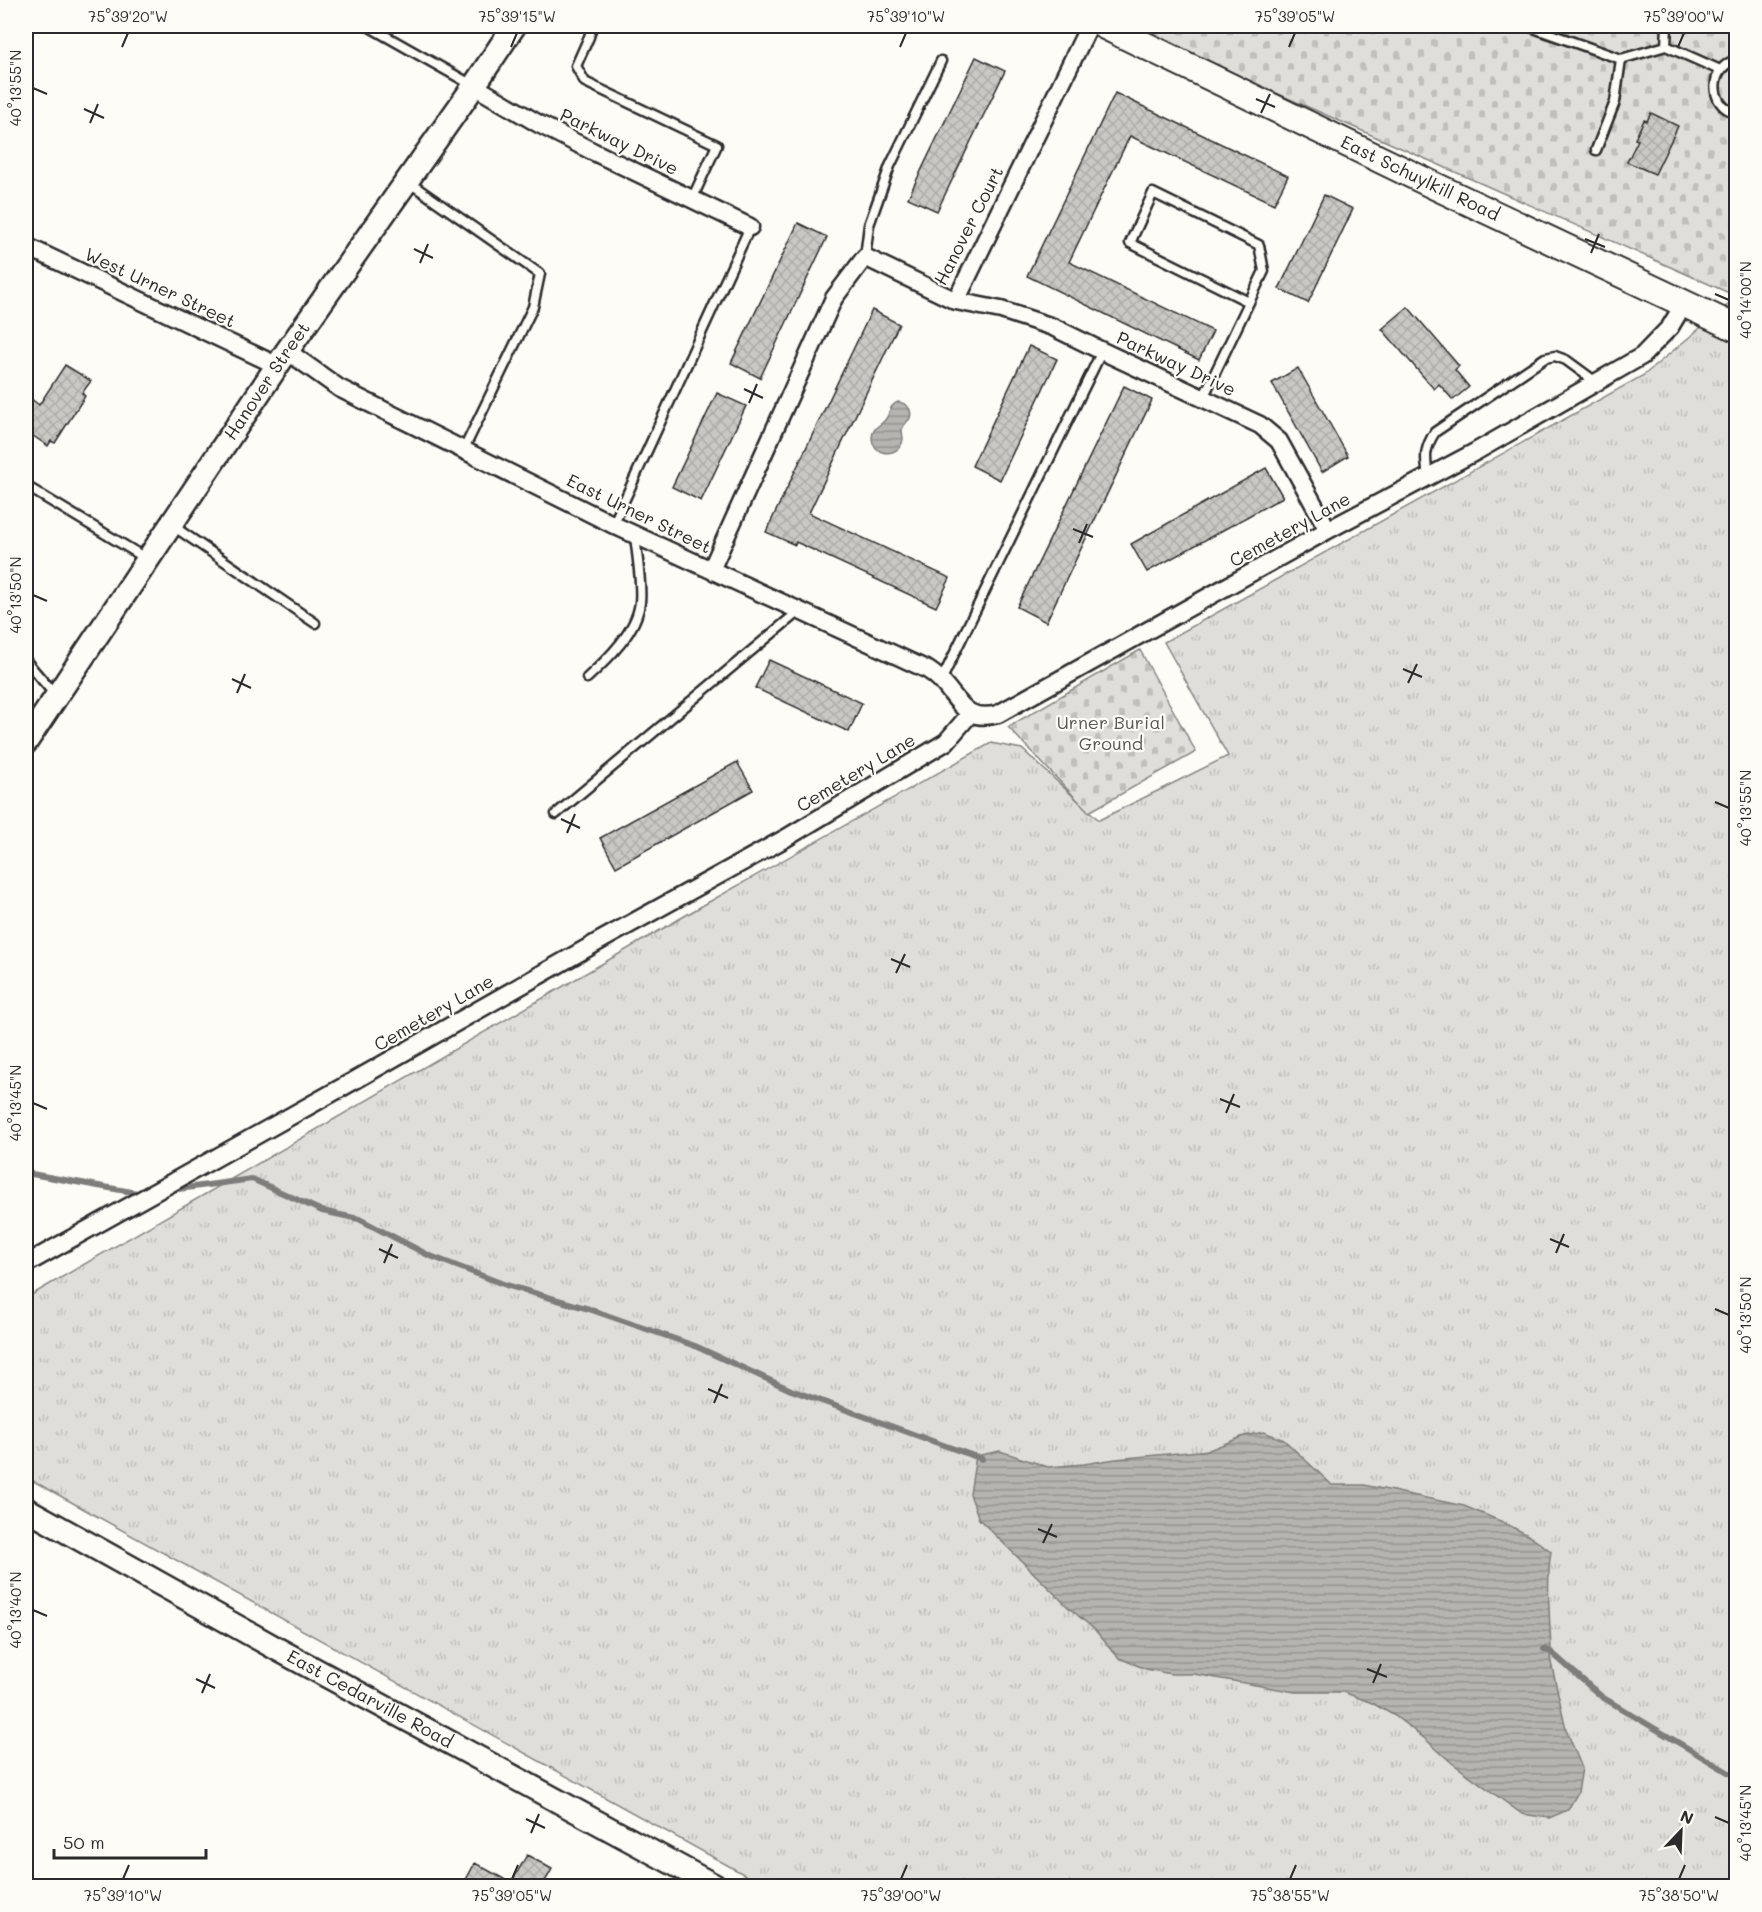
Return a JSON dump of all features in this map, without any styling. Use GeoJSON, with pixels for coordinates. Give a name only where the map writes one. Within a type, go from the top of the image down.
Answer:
{"type":"FeatureCollection","features":[{"type":"Feature","properties":{"kind":"main road","name":"Hanover Street"},"geometry":{"type":"LineString","coordinates":[[26,742],[283,359],[514,26]]}},
{"type":"Feature","properties":{"kind":"main road","name":"East Schuylkill Road"},"geometry":{"type":"LineString","coordinates":[[1106,26],[1435,186],[1737,328]]}},
{"type":"Feature","properties":{"kind":"main road","name":"East Cedarville Road"},"geometry":{"type":"LineString","coordinates":[[26,1509],[279,1650],[715,1887]]}},
{"type":"Feature","properties":{"kind":"street","name":"Hanover Court"},"geometry":{"type":"LineString","coordinates":[[865,257],[956,301],[1089,26]]}},
{"type":"Feature","properties":{"kind":"street","name":"Parkway Drive"},"geometry":{"type":"LineString","coordinates":[[474,86],[557,133],[750,227]]}},
{"type":"Feature","properties":{"kind":"street","name":"West Urner Street"},"geometry":{"type":"LineString","coordinates":[[26,246],[283,359]]}},
{"type":"Feature","properties":{"kind":"street"},"geometry":{"type":"LineString","coordinates":[[711,570],[834,298],[865,257]]}},
{"type":"Feature","properties":{"kind":"street","name":"Parkway Drive"},"geometry":{"type":"LineString","coordinates":[[956,301],[1001,310],[1053,327],[1260,425],[1279,441],[1328,530]]}},
{"type":"Feature","properties":{"kind":"street","name":"Cemetery Lane"},"geometry":{"type":"LineString","coordinates":[[26,1264],[786,838],[945,742],[970,714],[985,718],[998,714],[1642,356],[1670,327],[1684,302]]}},
{"type":"Feature","properties":{"kind":"street","name":"East Urner Street"},"geometry":{"type":"LineString","coordinates":[[283,359],[613,525],[928,670],[941,681],[964,710],[970,714]]}},
{"type":"Feature","properties":{"kind":"lane"},"geometry":{"type":"LineString","coordinates":[[368,26],[474,86]]}},
{"type":"Feature","properties":{"kind":"lane"},"geometry":{"type":"LineString","coordinates":[[592,26],[576,66],[585,82],[717,145],[692,199]]}},
{"type":"Feature","properties":{"kind":"lane"},"geometry":{"type":"LineString","coordinates":[[1528,26],[1621,59],[1666,46],[1720,70]]}},
{"type":"Feature","properties":{"kind":"lane"},"geometry":{"type":"LineString","coordinates":[[1666,46],[1667,26]]}},
{"type":"Feature","properties":{"kind":"lane"},"geometry":{"type":"LineString","coordinates":[[1596,150],[1615,102],[1621,59]]}},
{"type":"Feature","properties":{"kind":"lane"},"geometry":{"type":"LineString","coordinates":[[1737,60],[1720,70],[1715,82],[1718,100],[1724,107],[1737,113]]}},
{"type":"Feature","properties":{"kind":"lane"},"geometry":{"type":"LineString","coordinates":[[865,257],[869,225],[886,176],[941,61]]}},
{"type":"Feature","properties":{"kind":"lane"},"geometry":{"type":"LineString","coordinates":[[407,181],[540,274],[533,307],[464,449]]}},
{"type":"Feature","properties":{"kind":"lane"},"geometry":{"type":"LineString","coordinates":[[1203,398],[1250,302],[1264,271],[1259,245],[1153,193],[1130,243],[1250,302]]}},
{"type":"Feature","properties":{"kind":"lane"},"geometry":{"type":"LineString","coordinates":[[613,525],[750,227]]}},
{"type":"Feature","properties":{"kind":"lane"},"geometry":{"type":"LineString","coordinates":[[941,681],[1102,351]]}},
{"type":"Feature","properties":{"kind":"lane"},"geometry":{"type":"LineString","coordinates":[[1428,477],[1425,456],[1427,444],[1435,432],[1545,358],[1555,356],[1566,360],[1596,382]]}},
{"type":"Feature","properties":{"kind":"lane"},"geometry":{"type":"LineString","coordinates":[[26,486],[147,559]]}},
{"type":"Feature","properties":{"kind":"lane"},"geometry":{"type":"LineString","coordinates":[[171,524],[315,623]]}},
{"type":"Feature","properties":{"kind":"lane"},"geometry":{"type":"LineString","coordinates":[[587,678],[610,657],[631,628],[640,603],[635,535]]}},
{"type":"Feature","properties":{"kind":"lane"},"geometry":{"type":"LineString","coordinates":[[556,814],[799,611]]}},
{"type":"Feature","properties":{"kind":"lane"},"geometry":{"type":"LineString","coordinates":[[26,661],[56,696]]}},
{"type":"Feature","properties":{"kind":"green space"},"geometry":{"type":"Polygon","coordinates":[[[1134,26],[1736,26],[1736,296],[1197,58],[1134,26]]]}},
{"type":"Feature","properties":{"kind":"green space"},"geometry":{"type":"Polygon","coordinates":[[[1736,298],[1736,1886],[765,1886],[26,1477],[26,1298],[700,907],[991,743],[1022,749],[1099,820],[1228,756],[1164,642],[1644,375],[1736,298]]]}},
{"type":"Feature","properties":{"kind":"green space","name":"Urner Burial Ground"},"geometry":{"type":"Polygon","coordinates":[[[1140,650],[1196,752],[1089,812],[1008,727],[1140,650]]]}},
{"type":"Feature","properties":{"kind":"shaded area"},"geometry":{"type":"Polygon","coordinates":[[[898,402],[906,405],[911,412],[902,431],[902,443],[893,452],[882,452],[874,446],[873,432],[898,402]]]}},
{"type":"Feature","properties":{"kind":"shaded area"},"geometry":{"type":"Polygon","coordinates":[[[1264,1432],[1284,1440],[1332,1485],[1364,1485],[1464,1506],[1526,1534],[1551,1551],[1550,1658],[1566,1729],[1582,1768],[1578,1792],[1568,1810],[1549,1818],[1522,1814],[1452,1763],[1395,1716],[1372,1703],[1343,1692],[1295,1692],[1194,1674],[1171,1674],[1146,1669],[1119,1658],[1094,1629],[1069,1608],[979,1519],[970,1494],[976,1456],[1000,1451],[1048,1467],[1084,1464],[1209,1450],[1244,1436],[1264,1432]]]}},
{"type":"Feature","properties":{"kind":"building"},"geometry":{"type":"Polygon","coordinates":[[[976,57],[1005,71],[937,211],[908,198],[976,57]]]}},
{"type":"Feature","properties":{"kind":"building"},"geometry":{"type":"Polygon","coordinates":[[[1115,93],[1288,176],[1274,204],[1130,136],[1105,187],[1069,262],[1213,331],[1199,360],[1027,276],[1115,93]]]}},
{"type":"Feature","properties":{"kind":"building"},"geometry":{"type":"Polygon","coordinates":[[[1651,113],[1678,126],[1655,174],[1627,162],[1638,140],[1635,139],[1644,120],[1647,121],[1651,113]]]}},
{"type":"Feature","properties":{"kind":"building"},"geometry":{"type":"Polygon","coordinates":[[[1324,195],[1353,209],[1308,303],[1279,289],[1324,195]]]}},
{"type":"Feature","properties":{"kind":"building"},"geometry":{"type":"Polygon","coordinates":[[[798,223],[827,237],[760,378],[731,363],[798,223]]]}},
{"type":"Feature","properties":{"kind":"building"},"geometry":{"type":"Polygon","coordinates":[[[1408,307],[1459,366],[1455,370],[1469,387],[1453,400],[1439,384],[1434,389],[1382,329],[1408,307]]]}},
{"type":"Feature","properties":{"kind":"building"},"geometry":{"type":"Polygon","coordinates":[[[872,310],[899,324],[809,513],[950,578],[936,607],[796,542],[795,545],[766,532],[872,310]]]}},
{"type":"Feature","properties":{"kind":"building"},"geometry":{"type":"Polygon","coordinates":[[[1029,346],[1057,359],[1000,480],[972,466],[1029,346]]]}},
{"type":"Feature","properties":{"kind":"building"},"geometry":{"type":"Polygon","coordinates":[[[65,365],[91,381],[82,393],[85,396],[55,443],[51,441],[48,446],[26,431],[26,395],[39,405],[65,365]]]}},
{"type":"Feature","properties":{"kind":"building"},"geometry":{"type":"Polygon","coordinates":[[[1298,368],[1348,456],[1322,472],[1272,383],[1298,368]]]}},
{"type":"Feature","properties":{"kind":"building"},"geometry":{"type":"Polygon","coordinates":[[[1124,386],[1152,400],[1046,622],[1017,607],[1124,386]]]}},
{"type":"Feature","properties":{"kind":"building"},"geometry":{"type":"Polygon","coordinates":[[[717,393],[746,406],[701,501],[672,487],[717,393]]]}},
{"type":"Feature","properties":{"kind":"building"},"geometry":{"type":"Polygon","coordinates":[[[1266,468],[1283,497],[1147,572],[1131,544],[1266,468]]]}},
{"type":"Feature","properties":{"kind":"building"},"geometry":{"type":"Polygon","coordinates":[[[769,660],[862,703],[849,732],[755,688],[769,660]]]}},
{"type":"Feature","properties":{"kind":"building"},"geometry":{"type":"Polygon","coordinates":[[[737,762],[753,790],[616,867],[600,838],[737,762]]]}},
{"type":"Feature","properties":{"kind":"building"},"geometry":{"type":"Polygon","coordinates":[[[527,1855],[552,1869],[542,1887],[462,1887],[475,1863],[511,1883],[527,1855]]]}},
{"type":"Feature","properties":{"kind":"waterway"},"geometry":{"type":"LineString","coordinates":[[26,1173],[143,1194]]}},
{"type":"Feature","properties":{"kind":"waterway"},"geometry":{"type":"LineString","coordinates":[[171,1190],[252,1179],[322,1211],[359,1219],[428,1255],[506,1285],[589,1309],[695,1346],[791,1390],[982,1459]]}},
{"type":"Feature","properties":{"kind":"waterway"},"geometry":{"type":"LineString","coordinates":[[1544,1649],[1551,1652],[1602,1697],[1736,1777]]}}]}
